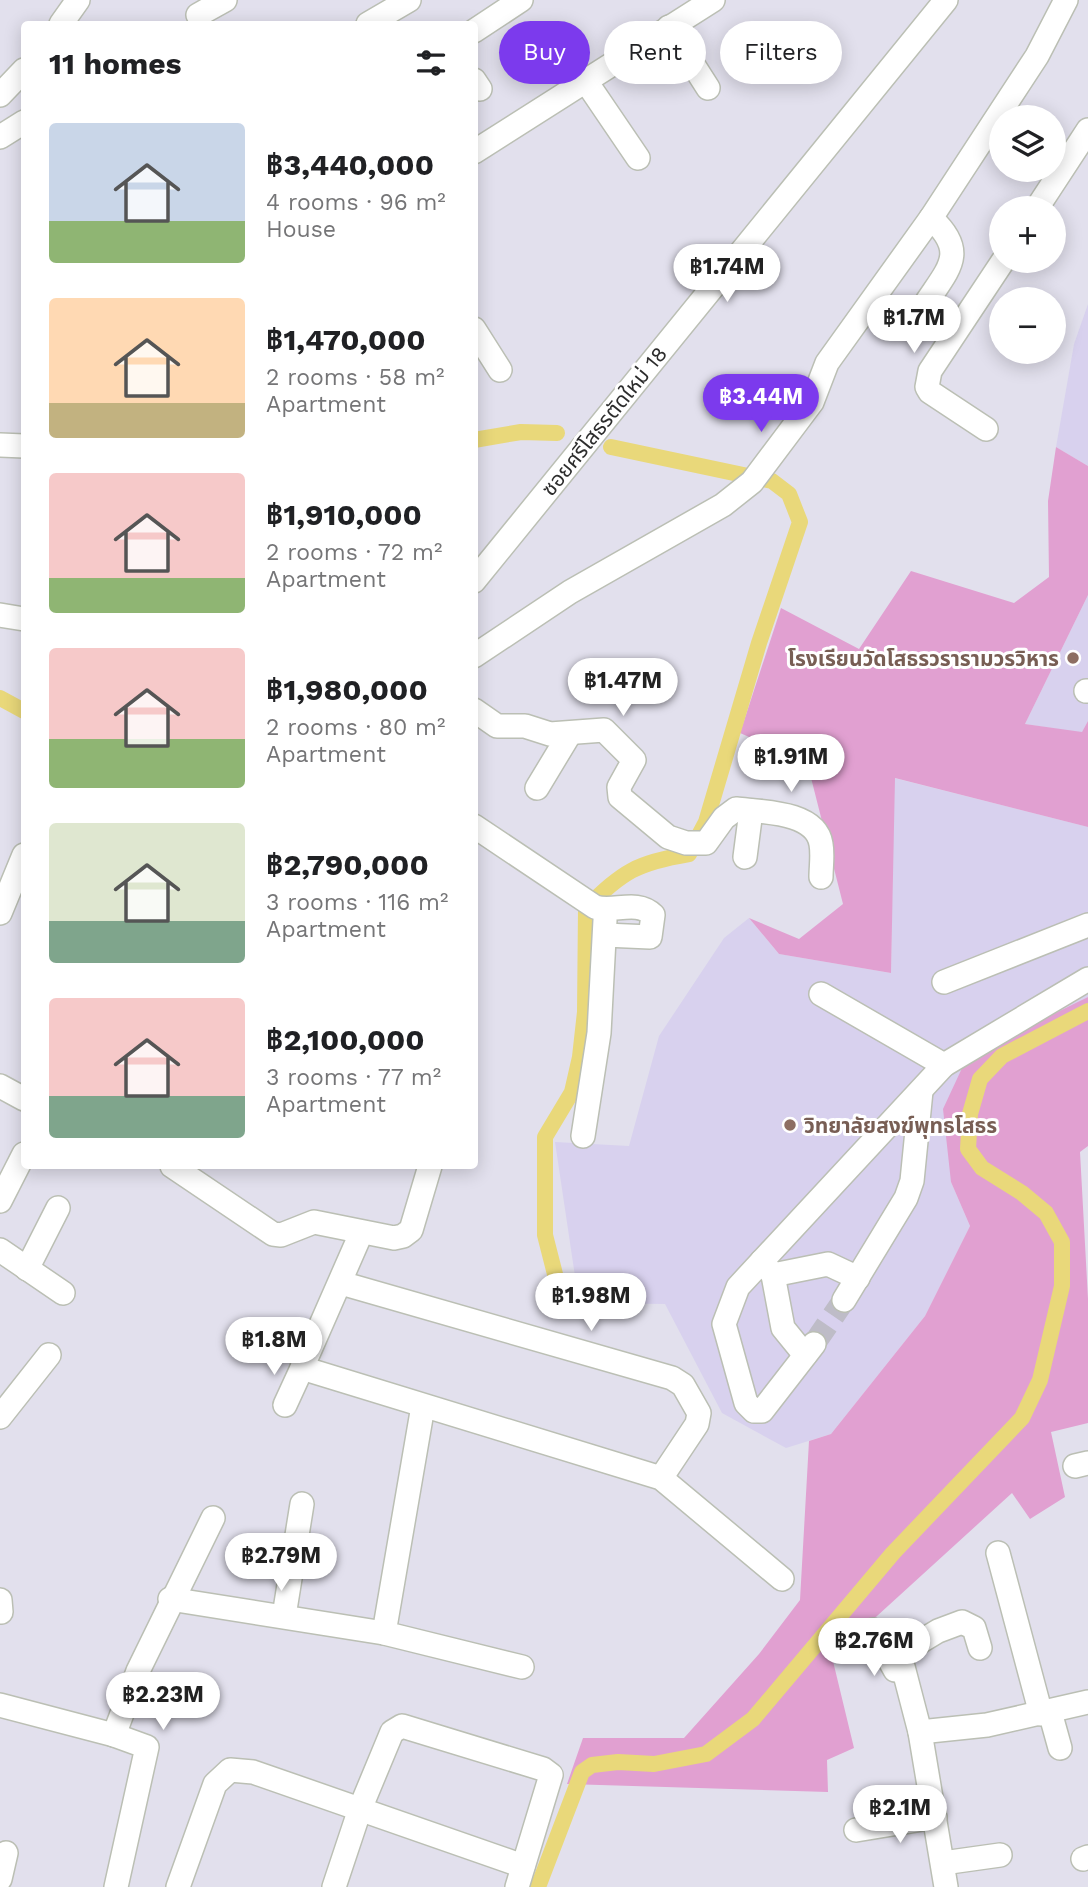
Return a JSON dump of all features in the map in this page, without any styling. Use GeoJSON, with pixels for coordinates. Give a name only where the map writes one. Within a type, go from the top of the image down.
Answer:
{"type":"FeatureCollection","features":[{"type":"Feature","properties":{"kind":"street"},"geometry":{"type":"LineString","coordinates":[[63,21],[78,0]]}},
{"type":"Feature","properties":{"kind":"street"},"geometry":{"type":"LineString","coordinates":[[198,13],[225,0]]}},
{"type":"Feature","properties":{"kind":"street"},"geometry":{"type":"LineString","coordinates":[[373,21],[409,0]]}},
{"type":"Feature","properties":{"kind":"street"},"geometry":{"type":"LineString","coordinates":[[679,21],[713,0]]}},
{"type":"Feature","properties":{"kind":"street","name":"ซอยศรีโสธรตัดใหม่ 18"},"geometry":{"type":"LineString","coordinates":[[478,576],[946,0]]}},
{"type":"Feature","properties":{"kind":"street"},"geometry":{"type":"LineString","coordinates":[[478,653],[529,617],[723,505],[758,475],[812,402],[827,363],[931,218],[1037,56],[1066,0]]}},
{"type":"Feature","properties":{"kind":"street"},"geometry":{"type":"LineString","coordinates":[[478,28],[519,1]]}},
{"type":"Feature","properties":{"kind":"street"},"geometry":{"type":"LineString","coordinates":[[0,95],[21,73]]}},
{"type":"Feature","properties":{"kind":"street"},"geometry":{"type":"LineString","coordinates":[[478,149],[579,84]]}},
{"type":"Feature","properties":{"kind":"street"},"geometry":{"type":"LineString","coordinates":[[588,84],[638,158]]}},
{"type":"Feature","properties":{"kind":"street"},"geometry":{"type":"LineString","coordinates":[[705,84],[708,88]]}},
{"type":"Feature","properties":{"kind":"street"},"geometry":{"type":"LineString","coordinates":[[0,137],[21,124]]}},
{"type":"Feature","properties":{"kind":"street"},"geometry":{"type":"LineString","coordinates":[[1045,196],[1088,130]]}},
{"type":"Feature","properties":{"kind":"street"},"geometry":{"type":"LineString","coordinates":[[926,303],[951,265],[953,254],[948,236],[931,218]]}},
{"type":"Feature","properties":{"kind":"street"},"geometry":{"type":"LineString","coordinates":[[986,429],[930,392],[927,381],[930,371],[995,273]]}},
{"type":"Feature","properties":{"kind":"street"},"geometry":{"type":"LineString","coordinates":[[478,335],[500,370]]}},
{"type":"Feature","properties":{"kind":"street"},"geometry":{"type":"LineString","coordinates":[[794,424],[815,413],[836,367],[857,341]]}},
{"type":"Feature","properties":{"kind":"street"},"geometry":{"type":"LineString","coordinates":[[0,445],[21,446]]}},
{"type":"Feature","properties":{"kind":"street"},"geometry":{"type":"LineString","coordinates":[[0,615],[21,618]]}},
{"type":"Feature","properties":{"kind":"street"},"geometry":{"type":"LineString","coordinates":[[478,713],[497,726],[525,726],[550,734],[569,735],[592,729],[604,730],[631,754],[634,765],[619,787],[621,797],[668,837],[692,843],[710,841],[729,812],[736,809],[786,815],[814,830],[821,845],[821,877]]}},
{"type":"Feature","properties":{"kind":"street"},"geometry":{"type":"LineString","coordinates":[[537,788],[569,735]]}},
{"type":"Feature","properties":{"kind":"street"},"geometry":{"type":"LineString","coordinates":[[745,857],[751,811]]}},
{"type":"Feature","properties":{"kind":"street"},"geometry":{"type":"LineString","coordinates":[[478,830],[593,905],[640,908],[653,915],[650,937],[605,935]]}},
{"type":"Feature","properties":{"kind":"street"},"geometry":{"type":"LineString","coordinates":[[0,913],[21,862]]}},
{"type":"Feature","properties":{"kind":"street"},"geometry":{"type":"LineString","coordinates":[[583,1136],[599,1033],[605,935],[593,905]]}},
{"type":"Feature","properties":{"kind":"street"},"geometry":{"type":"LineString","coordinates":[[944,982],[1088,925]]}},
{"type":"Feature","properties":{"kind":"street"},"geometry":{"type":"LineString","coordinates":[[767,1268],[783,1328],[809,1349],[762,1411],[754,1411],[746,1403],[724,1324],[738,1287],[767,1268],[944,1065],[1088,979]]}},
{"type":"Feature","properties":{"kind":"street"},"geometry":{"type":"LineString","coordinates":[[821,995],[944,1065]]}},
{"type":"Feature","properties":{"kind":"street"},"geometry":{"type":"LineString","coordinates":[[0,1086],[21,1097]]}},
{"type":"Feature","properties":{"kind":"street"},"geometry":{"type":"LineString","coordinates":[[844,1300],[906,1198],[912,1181],[921,1091]]}},
{"type":"Feature","properties":{"kind":"street"},"geometry":{"type":"LineString","coordinates":[[0,1201],[21,1160]]}},
{"type":"Feature","properties":{"kind":"street"},"geometry":{"type":"LineString","coordinates":[[176,1169],[273,1234],[281,1235],[314,1222],[394,1238],[404,1236],[411,1230],[429,1169]]}},
{"type":"Feature","properties":{"kind":"street"},"geometry":{"type":"LineString","coordinates":[[27,1269],[58,1208]]}},
{"type":"Feature","properties":{"kind":"street"},"geometry":{"type":"LineString","coordinates":[[285,1405],[359,1238]]}},
{"type":"Feature","properties":{"kind":"street"},"geometry":{"type":"LineString","coordinates":[[0,1250],[62,1293]]}},
{"type":"Feature","properties":{"kind":"street"},"geometry":{"type":"LineString","coordinates":[[767,1268],[828,1264],[858,1278]]}},
{"type":"Feature","properties":{"kind":"street"},"geometry":{"type":"LineString","coordinates":[[341,1283],[672,1378],[682,1385],[699,1413],[697,1424],[661,1478]]}},
{"type":"Feature","properties":{"kind":"street"},"geometry":{"type":"LineString","coordinates":[[0,1417],[49,1355]]}},
{"type":"Feature","properties":{"kind":"street"},"geometry":{"type":"LineString","coordinates":[[302,1368],[661,1478],[782,1579]]}},
{"type":"Feature","properties":{"kind":"street"},"geometry":{"type":"LineString","coordinates":[[384,1633],[423,1406]]}},
{"type":"Feature","properties":{"kind":"street"},"geometry":{"type":"LineString","coordinates":[[284,1616],[302,1504]]}},
{"type":"Feature","properties":{"kind":"street"},"geometry":{"type":"LineString","coordinates":[[114,1735],[138,1671],[170,1599],[212,1518]]}},
{"type":"Feature","properties":{"kind":"street"},"geometry":{"type":"LineString","coordinates":[[998,1553],[1045,1713],[1060,1748]]}},
{"type":"Feature","properties":{"kind":"street"},"geometry":{"type":"LineString","coordinates":[[170,1599],[384,1633],[522,1667]]}},
{"type":"Feature","properties":{"kind":"street"},"geometry":{"type":"LineString","coordinates":[[0,1600],[1,1612]]}},
{"type":"Feature","properties":{"kind":"street"},"geometry":{"type":"LineString","coordinates":[[946,1887],[920,1732],[893,1648],[962,1622],[974,1628],[981,1648]]}},
{"type":"Feature","properties":{"kind":"street"},"geometry":{"type":"LineString","coordinates":[[920,1732],[986,1725],[1088,1702]]}},
{"type":"Feature","properties":{"kind":"street"},"geometry":{"type":"LineString","coordinates":[[0,1705],[144,1744],[148,1751],[116,1887]]}},
{"type":"Feature","properties":{"kind":"street"},"geometry":{"type":"LineString","coordinates":[[178,1887],[215,1784],[230,1770],[253,1772],[360,1809],[520,1876],[551,1783],[551,1775],[543,1769],[402,1726],[392,1732],[360,1809],[334,1887]]}},
{"type":"Feature","properties":{"kind":"street"},"geometry":{"type":"LineString","coordinates":[[856,1830],[936,1817]]}},
{"type":"Feature","properties":{"kind":"street"},"geometry":{"type":"LineString","coordinates":[[0,1879],[6,1853]]}},
{"type":"Feature","properties":{"kind":"street"},"geometry":{"type":"LineString","coordinates":[[943,1863],[1000,1854]]}},
{"type":"Feature","properties":{"kind":"shaded area"},"geometry":{"type":"Polygon","coordinates":[[[1088,304],[1088,466],[1056,447],[1074,344],[1088,304]]]}},
{"type":"Feature","properties":{"kind":"shaded area"},"geometry":{"type":"Polygon","coordinates":[[[1056,447],[1088,466],[1088,595],[1025,724],[1082,732],[1088,721],[1088,827],[895,778],[891,973],[779,954],[749,918],[799,939],[843,904],[807,762],[740,733],[781,608],[859,649],[911,571],[1014,603],[1049,577],[1048,501],[1056,447]]]}},
{"type":"Feature","properties":{"kind":"shaded area","name":"โรงเรียนวัดโสธรวรารามวรวิหาร"},"geometry":{"type":"Polygon","coordinates":[[[1088,595],[1088,721],[1082,733],[1025,724],[1088,595]]]}},
{"type":"Feature","properties":{"kind":"shaded area","name":"วิทยาลัยสงฆ์พุทธโสธร"},"geometry":{"type":"Polygon","coordinates":[[[894,778],[1088,827],[1088,997],[1082,1000],[951,1182],[970,1226],[925,1316],[831,1434],[786,1448],[722,1413],[665,1304],[579,1303],[555,1142],[629,1146],[659,1036],[724,938],[749,918],[779,954],[891,973],[894,778]]]}},
{"type":"Feature","properties":{"kind":"shaded area"},"geometry":{"type":"Polygon","coordinates":[[[1088,997],[1088,1146],[1080,1152],[1088,1299],[1088,1423],[1051,1432],[1065,1497],[1030,1519],[1012,1493],[832,1657],[854,1748],[827,1760],[828,1792],[567,1784],[583,1738],[684,1738],[759,1654],[800,1600],[809,1441],[831,1434],[925,1316],[970,1226],[951,1182],[943,1109],[963,1066],[1019,1031],[1088,997]]]}},
{"type":"Feature","properties":{"kind":"waterway"},"geometry":{"type":"LineString","coordinates":[[478,439],[521,432],[557,433]]}},
{"type":"Feature","properties":{"kind":"waterway"},"geometry":{"type":"LineString","coordinates":[[572,1298],[557,1282],[545,1235],[545,1137],[572,1092],[580,1057],[585,1012],[586,908],[632,870],[656,861],[689,854],[706,822],[759,643],[800,522],[789,494],[772,481],[611,447]]}},
{"type":"Feature","properties":{"kind":"waterway"},"geometry":{"type":"LineString","coordinates":[[0,698],[21,709]]}},
{"type":"Feature","properties":{"kind":"waterway"},"geometry":{"type":"LineString","coordinates":[[538,1887],[582,1772],[592,1765],[618,1762],[654,1764],[706,1754],[753,1719],[893,1553],[1022,1418],[1040,1380],[1062,1286],[1062,1242],[1046,1213],[1022,1193],[982,1168],[968,1149],[970,1114],[980,1079],[1002,1056],[1088,1011]]}},
{"type":"Feature","properties":{"kind":"tunnel"},"geometry":{"type":"LineString","coordinates":[[814,1344],[844,1300]]}},
{"type":"Feature","properties":{"kind":"place","name":"โรงเรียนวัดโสธรวรารามวรวิหาร"},"geometry":{"type":"Point","coordinates":[1073,658]}},
{"type":"Feature","properties":{"kind":"place","name":"วิทยาลัยสงฆ์พุทธโสธร"},"geometry":{"type":"Point","coordinates":[790,1125]}}]}
